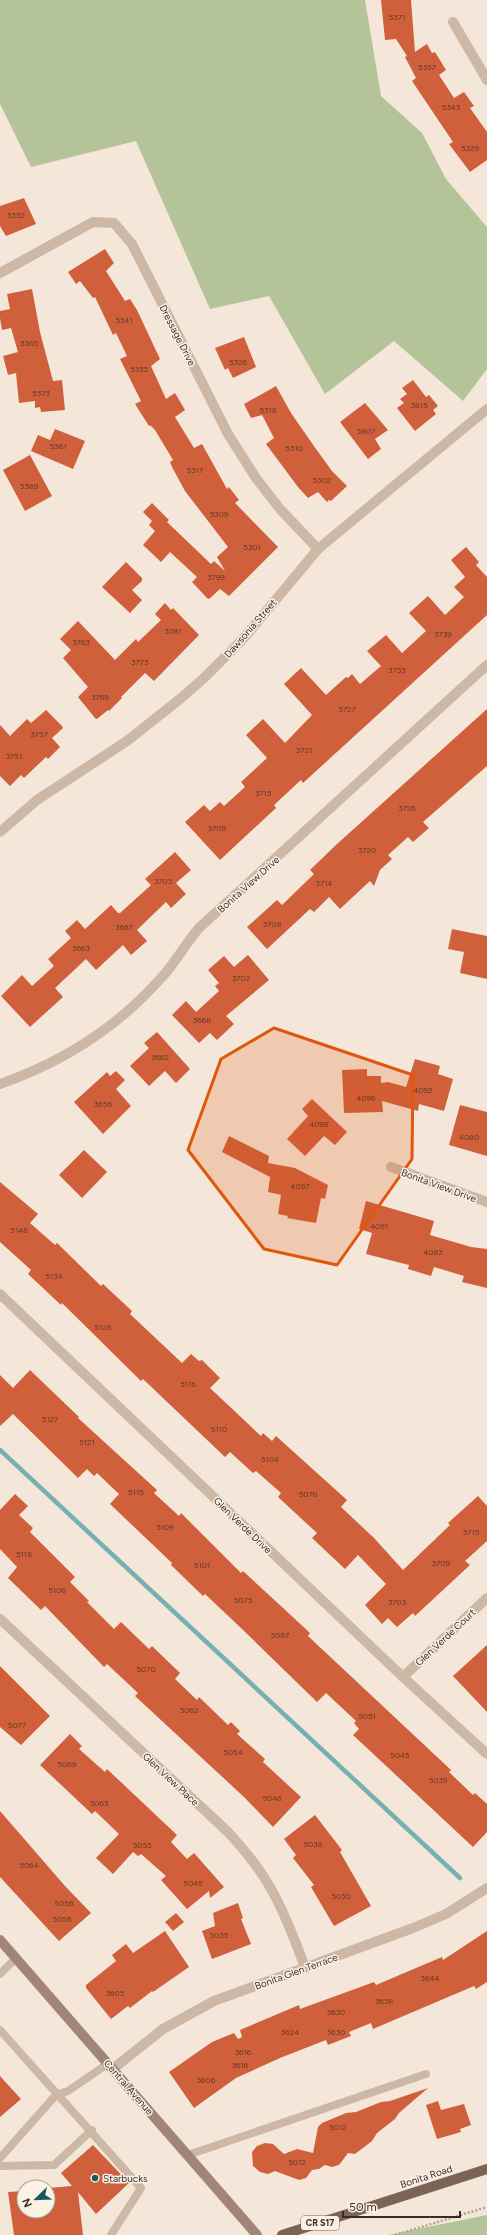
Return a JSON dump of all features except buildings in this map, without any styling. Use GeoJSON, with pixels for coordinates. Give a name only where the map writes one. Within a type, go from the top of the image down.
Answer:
{"type":"FeatureCollection","features":[{"type":"Feature","properties":{"kind":"main road","name":"Central Avenue"},"geometry":{"type":"LineString","coordinates":[[0,1940],[112,2066],[257,2235]]}},
{"type":"Feature","properties":{"kind":"main road","name":"Bonita Road"},"geometry":{"type":"LineString","coordinates":[[282,2235],[487,2169]]}},
{"type":"Feature","properties":{"kind":"street"},"geometry":{"type":"LineString","coordinates":[[453,22],[487,80]]}},
{"type":"Feature","properties":{"kind":"street","name":"Dressage Drive"},"geometry":{"type":"LineString","coordinates":[[0,272],[93,222],[114,223],[132,244],[228,434],[256,478],[280,509],[318,549]]}},
{"type":"Feature","properties":{"kind":"street","name":"Dawsonia Street"},"geometry":{"type":"LineString","coordinates":[[0,832],[37,800],[127,741],[204,678],[244,638],[318,549],[487,409]]}},
{"type":"Feature","properties":{"kind":"street","name":"Bonita View Drive"},"geometry":{"type":"LineString","coordinates":[[0,1084],[27,1074],[71,1052],[120,1018],[163,976],[199,928],[487,665]]}},
{"type":"Feature","properties":{"kind":"street","name":"Bonita View Drive"},"geometry":{"type":"LineString","coordinates":[[391,1168],[487,1202]]}},
{"type":"Feature","properties":{"kind":"street","name":"Glen Verde Drive"},"geometry":{"type":"LineString","coordinates":[[0,1294],[402,1677],[487,1754]]}},
{"type":"Feature","properties":{"kind":"street","name":"Glen Verde Court"},"geometry":{"type":"LineString","coordinates":[[402,1677],[487,1598]]}},
{"type":"Feature","properties":{"kind":"street","name":"Glen View Place"},"geometry":{"type":"LineString","coordinates":[[0,1619],[232,1838],[254,1863],[272,1890],[284,1913],[305,1967]]}},
{"type":"Feature","properties":{"kind":"street","name":"Bonita Glen Terrace"},"geometry":{"type":"LineString","coordinates":[[112,2066],[163,2029],[202,2007],[305,1967],[413,1928],[446,1914],[487,1888]]}},
{"type":"Feature","properties":{"kind":"lane"},"geometry":{"type":"LineString","coordinates":[[0,1974],[16,1958]]}},
{"type":"Feature","properties":{"kind":"lane"},"geometry":{"type":"LineString","coordinates":[[0,2030],[56,2095],[92,2130],[142,2188],[111,2235]]}},
{"type":"Feature","properties":{"kind":"lane"},"geometry":{"type":"LineString","coordinates":[[0,2158],[56,2095],[68,2091],[112,2066]]}},
{"type":"Feature","properties":{"kind":"lane"},"geometry":{"type":"LineString","coordinates":[[188,2155],[426,2074]]}},
{"type":"Feature","properties":{"kind":"lane"},"geometry":{"type":"LineString","coordinates":[[0,2166],[54,2165],[92,2130]]}},
{"type":"Feature","properties":{"kind":"path"},"geometry":{"type":"LineString","coordinates":[[395,2235],[487,2207]]}},
{"type":"Feature","properties":{"kind":"highlighted area"},"geometry":{"type":"Polygon","coordinates":[[[274,1028],[413,1075],[412,1159],[337,1265],[264,1249],[188,1150],[221,1059],[274,1028]]]}},
{"type":"Feature","properties":{"kind":"green space"},"geometry":{"type":"Polygon","coordinates":[[[0,0],[365,0],[381,96],[422,133],[446,179],[487,227],[487,369],[463,401],[394,341],[325,394],[269,296],[210,309],[136,141],[31,167],[0,104],[0,0]]]}},
{"type":"Feature","properties":{"kind":"green space"},"geometry":{"type":"Polygon","coordinates":[[[487,2215],[487,2235],[388,2235],[487,2215]]]}},
{"type":"Feature","properties":{"kind":"waterway"},"geometry":{"type":"LineString","coordinates":[[0,1450],[460,1878]]}},
{"type":"Feature","properties":{"kind":"place","name":"Starbucks"},"geometry":{"type":"Point","coordinates":[95,2178]}}]}
